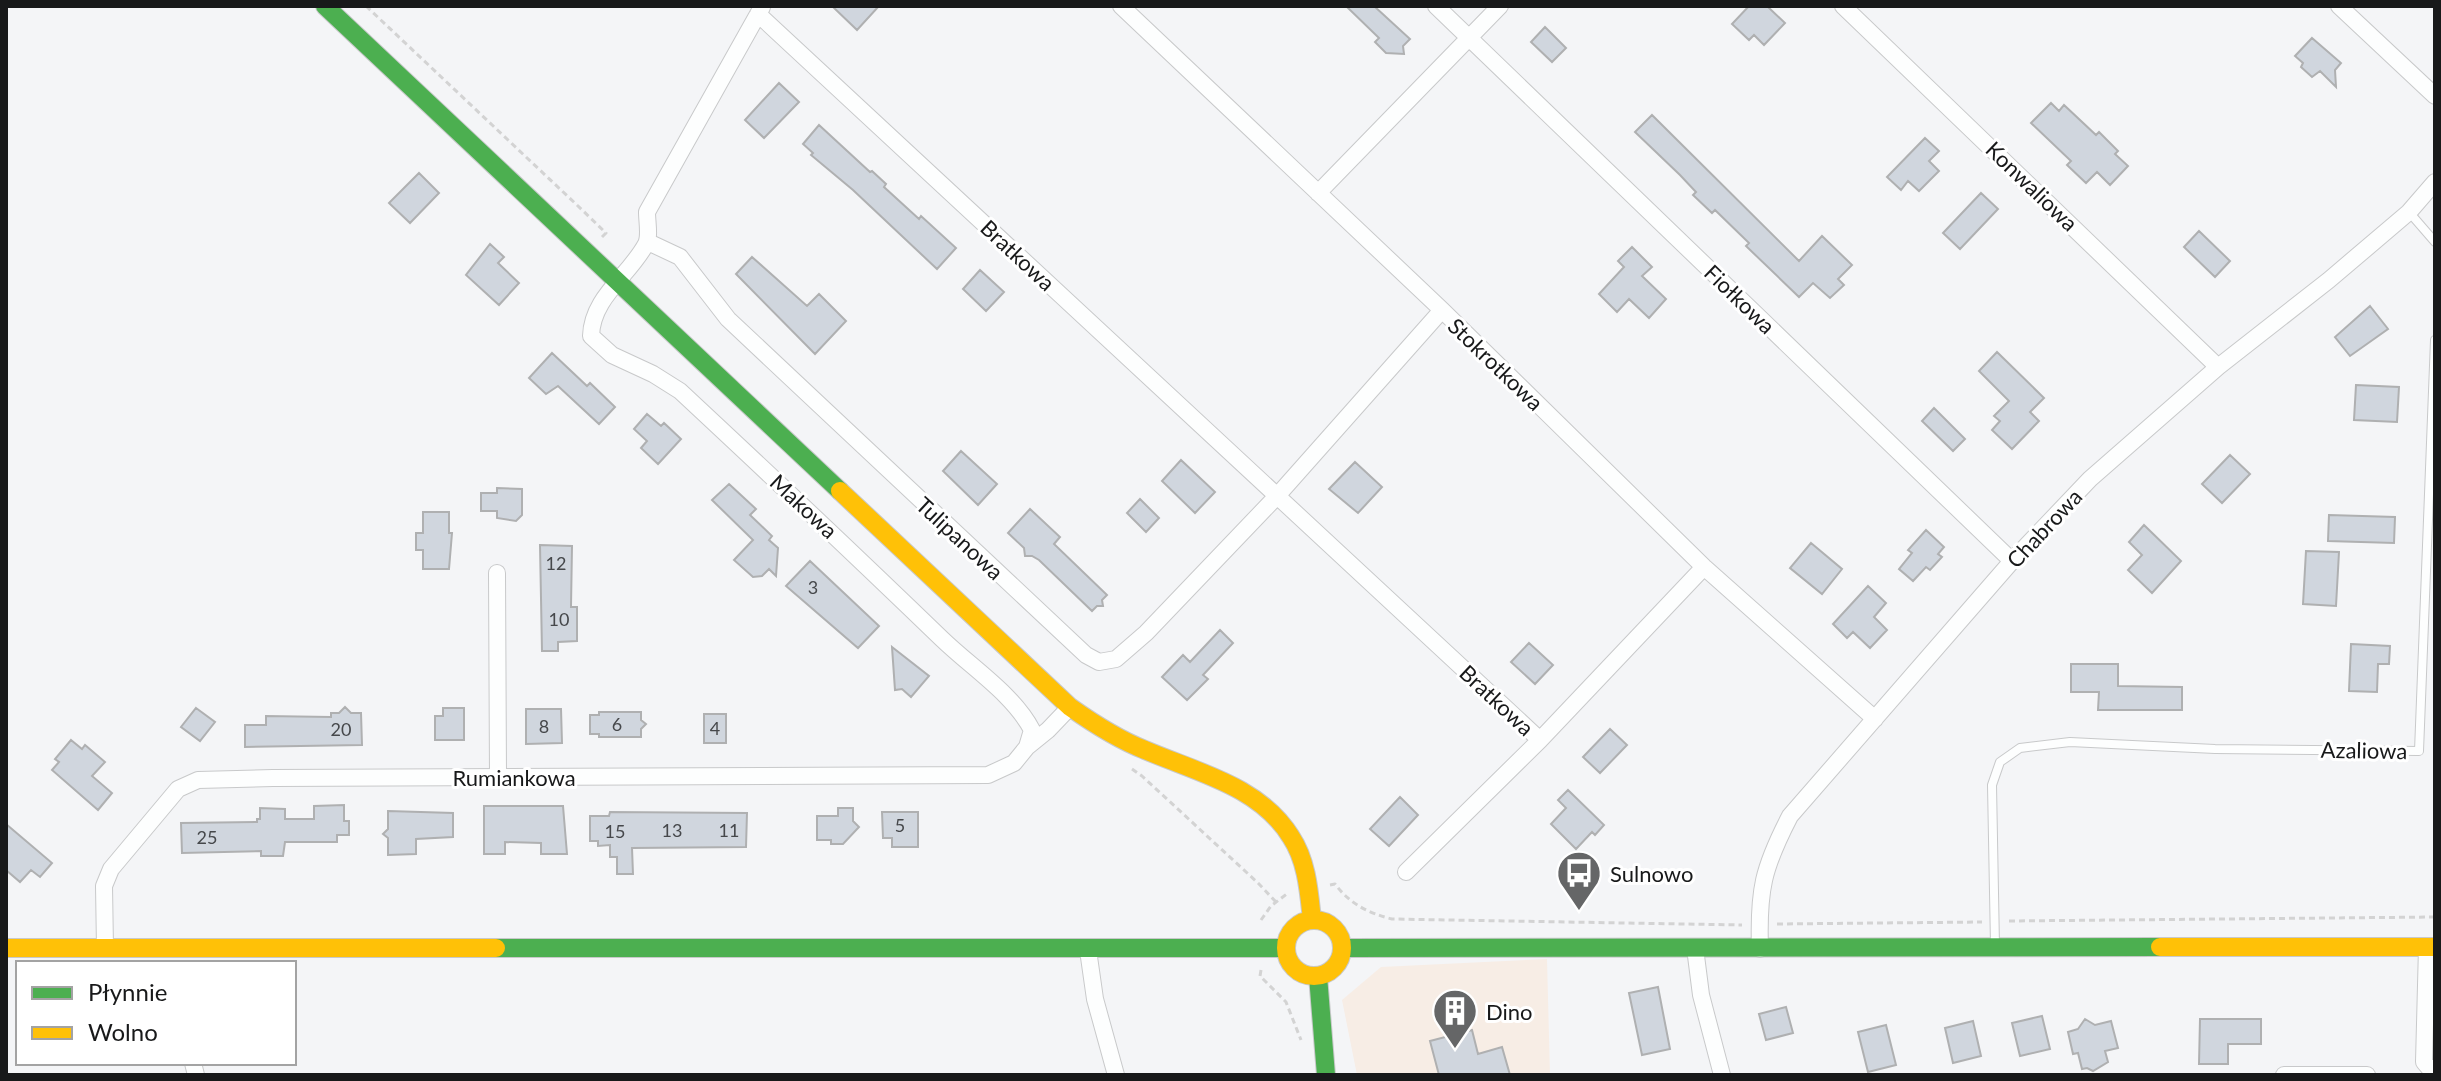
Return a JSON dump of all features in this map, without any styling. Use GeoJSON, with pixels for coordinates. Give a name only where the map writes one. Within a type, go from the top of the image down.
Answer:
{"type":"FeatureCollection","features":[{"type":"Feature","properties":{"kind":"main road"},"geometry":{"type":"LineString","coordinates":[[325,6],[1070,707],[1105,732],[1231,783],[1257,800],[1280,822],[1300,850],[1310,888],[1312,920]]}},
{"type":"Feature","properties":{"kind":"main road"},"geometry":{"type":"LineString","coordinates":[[1312,920],[1329,924],[1336,931],[1342,948],[1338,963],[1326,974],[1318,976],[1299,973],[1291,966],[1285,948],[1290,932],[1303,921],[1312,920]]}},
{"type":"Feature","properties":{"kind":"main road"},"geometry":{"type":"LineString","coordinates":[[1342,948],[2431,947]]}},
{"type":"Feature","properties":{"kind":"main road"},"geometry":{"type":"LineString","coordinates":[[6,948],[105,948],[165,955],[1285,948]]}},
{"type":"Feature","properties":{"kind":"main road"},"geometry":{"type":"LineString","coordinates":[[1318,976],[1326,1075]]}},
{"type":"Feature","properties":{"kind":"street","name":"Stokrotkowa"},"geometry":{"type":"LineString","coordinates":[[1121,6],[1442,310],[1704,567],[1875,719]]}},
{"type":"Feature","properties":{"kind":"street","name":"Fiołkowa"},"geometry":{"type":"LineString","coordinates":[[1436,6],[2012,561]]}},
{"type":"Feature","properties":{"kind":"street"},"geometry":{"type":"LineString","coordinates":[[1318,193],[1500,6]]}},
{"type":"Feature","properties":{"kind":"street","name":"Konwaliowa"},"geometry":{"type":"LineString","coordinates":[[1843,6],[2218,367]]}},
{"type":"Feature","properties":{"kind":"street"},"geometry":{"type":"LineString","coordinates":[[2339,6],[2435,96]]}},
{"type":"Feature","properties":{"kind":"street"},"geometry":{"type":"LineString","coordinates":[[618,280],[648,242],[647,212],[760,10]]}},
{"type":"Feature","properties":{"kind":"street","name":"Bratkowa"},"geometry":{"type":"LineString","coordinates":[[760,10],[1540,740]]}},
{"type":"Feature","properties":{"kind":"street","name":"Chabrowa"},"geometry":{"type":"LineString","coordinates":[[1760,949],[1759,901],[1770,856],[1790,816],[2012,561],[2090,479],[2218,367],[2409,212],[2435,182]]}},
{"type":"Feature","properties":{"kind":"street","name":"Tulipanowa"},"geometry":{"type":"LineString","coordinates":[[648,242],[680,257],[728,319],[1086,655],[1099,662],[1116,659],[1146,633],[1277,496]]}},
{"type":"Feature","properties":{"kind":"street","name":"Makowa"},"geometry":{"type":"LineString","coordinates":[[618,280],[591,320],[591,336],[612,355],[680,391],[824,525],[1023,713],[1032,730],[1027,747]]}},
{"type":"Feature","properties":{"kind":"street"},"geometry":{"type":"LineString","coordinates":[[1277,496],[1442,310]]}},
{"type":"Feature","properties":{"kind":"street"},"geometry":{"type":"LineString","coordinates":[[1406,872],[1540,740],[1704,567]]}},
{"type":"Feature","properties":{"kind":"street"},"geometry":{"type":"LineString","coordinates":[[497,573],[498,776]]}},
{"type":"Feature","properties":{"kind":"street","name":"Rumiankowa"},"geometry":{"type":"LineString","coordinates":[[105,948],[104,886],[111,869],[178,789],[198,780],[988,775],[1014,763],[1070,707]]}},
{"type":"Feature","properties":{"kind":"street"},"geometry":{"type":"LineString","coordinates":[[2431,947],[2424,1062],[2435,1075]]}},
{"type":"Feature","properties":{"kind":"street"},"geometry":{"type":"LineString","coordinates":[[1695,948],[1701,995],[1722,1075]]}},
{"type":"Feature","properties":{"kind":"street"},"geometry":{"type":"LineString","coordinates":[[1088,950],[1095,999],[1116,1075]]}},
{"type":"Feature","properties":{"kind":"street"},"geometry":{"type":"LineString","coordinates":[[2284,1075],[2367,1075]]}},
{"type":"Feature","properties":{"kind":"lane"},"geometry":{"type":"LineString","coordinates":[[2409,212],[2435,242]]}},
{"type":"Feature","properties":{"kind":"lane","name":"Azaliowa"},"geometry":{"type":"LineString","coordinates":[[1996,921],[1992,785],[2000,762],[2020,748],[2070,742],[2215,749],[2419,751],[2435,340]]}},
{"type":"Feature","properties":{"kind":"lane"},"geometry":{"type":"LineString","coordinates":[[1995,947],[1996,921]]}},
{"type":"Feature","properties":{"kind":"path"},"geometry":{"type":"LineString","coordinates":[[366,6],[606,233],[587,250]]}},
{"type":"Feature","properties":{"kind":"path"},"geometry":{"type":"LineString","coordinates":[[1125,765],[1142,776],[1276,902]]}},
{"type":"Feature","properties":{"kind":"path"},"geometry":{"type":"LineString","coordinates":[[1330,885],[1335,884],[1360,907],[1392,919],[1759,924],[2435,917]]}},
{"type":"Feature","properties":{"kind":"path"},"geometry":{"type":"LineString","coordinates":[[1261,920],[1276,902],[1294,889]]}},
{"type":"Feature","properties":{"kind":"path"},"geometry":{"type":"LineString","coordinates":[[1262,966],[1260,976],[1286,1002],[1303,1048]]}},
{"type":"Feature","properties":{"kind":"shaded area"},"geometry":{"type":"Polygon","coordinates":[[[1547,959],[1550,1075],[1357,1075],[1342,1000],[1381,967],[1547,959]]]}},
{"type":"Feature","properties":{"kind":"building"},"geometry":{"type":"Polygon","coordinates":[[[832,6],[879,6],[857,30],[832,6]]]}},
{"type":"Feature","properties":{"kind":"building"},"geometry":{"type":"Polygon","coordinates":[[[1346,6],[1374,6],[1410,39],[1403,46],[1404,54],[1386,53],[1375,42],[1379,38],[1346,6]]]}},
{"type":"Feature","properties":{"kind":"building"},"geometry":{"type":"Polygon","coordinates":[[[1749,6],[1767,6],[1785,23],[1764,45],[1754,35],[1749,40],[1732,24],[1749,6]]]}},
{"type":"Feature","properties":{"kind":"building"},"geometry":{"type":"Polygon","coordinates":[[[1545,27],[1566,48],[1552,62],[1531,42],[1545,27]]]}},
{"type":"Feature","properties":{"kind":"building"},"geometry":{"type":"Polygon","coordinates":[[[2312,38],[2341,63],[2335,70],[2336,87],[2320,71],[2312,77],[2295,56],[2312,38]]]}},
{"type":"Feature","properties":{"kind":"building"},"geometry":{"type":"Polygon","coordinates":[[[779,83],[799,102],[764,138],[745,120],[779,83]]]}},
{"type":"Feature","properties":{"kind":"building"},"geometry":{"type":"Polygon","coordinates":[[[2051,103],[2059,111],[2064,105],[2118,151],[2115,154],[2128,166],[2110,185],[2097,172],[2086,183],[2067,165],[2071,161],[2031,123],[2051,103]]]}},
{"type":"Feature","properties":{"kind":"building"},"geometry":{"type":"Polygon","coordinates":[[[1652,115],[1799,261],[1822,236],[1852,265],[1838,279],[1844,285],[1830,298],[1813,283],[1799,297],[1746,246],[1749,243],[1715,210],[1712,213],[1693,195],[1696,192],[1635,132],[1652,115]]]}},
{"type":"Feature","properties":{"kind":"building"},"geometry":{"type":"Polygon","coordinates":[[[819,125],[886,184],[884,187],[919,219],[921,216],[956,248],[937,269],[811,155],[813,153],[803,144],[819,125]]]}},
{"type":"Feature","properties":{"kind":"building"},"geometry":{"type":"Polygon","coordinates":[[[1925,138],[1939,151],[1929,161],[1939,171],[1919,191],[1908,181],[1901,190],[1887,177],[1925,138]]]}},
{"type":"Feature","properties":{"kind":"building"},"geometry":{"type":"Polygon","coordinates":[[[419,173],[439,193],[410,223],[389,203],[419,173]]]}},
{"type":"Feature","properties":{"kind":"building"},"geometry":{"type":"Polygon","coordinates":[[[1981,193],[1998,209],[1960,249],[1943,233],[1981,193]]]}},
{"type":"Feature","properties":{"kind":"building"},"geometry":{"type":"Polygon","coordinates":[[[2199,231],[2230,261],[2215,277],[2184,247],[2199,231]]]}},
{"type":"Feature","properties":{"kind":"building"},"geometry":{"type":"Polygon","coordinates":[[[490,244],[504,257],[498,263],[519,283],[499,305],[466,275],[490,244]]]}},
{"type":"Feature","properties":{"kind":"building"},"geometry":{"type":"Polygon","coordinates":[[[1632,247],[1652,267],[1642,276],[1666,299],[1649,318],[1629,299],[1617,312],[1599,294],[1624,267],[1618,261],[1632,247]]]}},
{"type":"Feature","properties":{"kind":"building"},"geometry":{"type":"Polygon","coordinates":[[[752,257],[807,306],[819,294],[846,321],[815,354],[736,274],[752,257]]]}},
{"type":"Feature","properties":{"kind":"building"},"geometry":{"type":"Polygon","coordinates":[[[980,270],[1004,292],[986,311],[963,289],[980,270]]]}},
{"type":"Feature","properties":{"kind":"building"},"geometry":{"type":"Polygon","coordinates":[[[2370,306],[2388,329],[2350,356],[2335,337],[2370,306]]]}},
{"type":"Feature","properties":{"kind":"building"},"geometry":{"type":"Polygon","coordinates":[[[1997,352],[2044,398],[2030,412],[2039,421],[2012,449],[1992,430],[2000,421],[1994,416],[2009,401],[1979,371],[1997,352]]]}},
{"type":"Feature","properties":{"kind":"building"},"geometry":{"type":"Polygon","coordinates":[[[552,353],[615,407],[599,424],[558,386],[546,394],[529,378],[552,353]]]}},
{"type":"Feature","properties":{"kind":"building"},"geometry":{"type":"Polygon","coordinates":[[[2356,385],[2399,387],[2397,422],[2354,420],[2356,385]]]}},
{"type":"Feature","properties":{"kind":"building"},"geometry":{"type":"Polygon","coordinates":[[[1934,408],[1965,439],[1953,451],[1922,421],[1934,408]]]}},
{"type":"Feature","properties":{"kind":"building"},"geometry":{"type":"Polygon","coordinates":[[[647,414],[661,426],[664,423],[681,439],[658,464],[641,448],[647,441],[634,429],[647,414]]]}},
{"type":"Feature","properties":{"kind":"building"},"geometry":{"type":"Polygon","coordinates":[[[961,451],[997,484],[978,505],[943,471],[961,451]]]}},
{"type":"Feature","properties":{"kind":"building"},"geometry":{"type":"Polygon","coordinates":[[[2230,455],[2250,474],[2222,503],[2202,484],[2230,455]]]}},
{"type":"Feature","properties":{"kind":"building"},"geometry":{"type":"Polygon","coordinates":[[[1181,460],[1215,492],[1195,513],[1162,481],[1181,460]]]}},
{"type":"Feature","properties":{"kind":"building"},"geometry":{"type":"Polygon","coordinates":[[[1355,462],[1382,487],[1358,513],[1329,489],[1355,462]]]}},
{"type":"Feature","properties":{"kind":"building"},"geometry":{"type":"Polygon","coordinates":[[[729,484],[756,509],[750,515],[772,536],[769,540],[778,548],[776,576],[769,569],[762,576],[753,577],[734,560],[753,540],[712,500],[729,484]]]}},
{"type":"Feature","properties":{"kind":"building"},"geometry":{"type":"Polygon","coordinates":[[[497,488],[522,489],[522,515],[516,521],[497,518],[497,511],[481,511],[481,493],[497,493],[497,488]]]}},
{"type":"Feature","properties":{"kind":"building"},"geometry":{"type":"Polygon","coordinates":[[[1140,499],[1159,518],[1146,532],[1127,513],[1140,499]]]}},
{"type":"Feature","properties":{"kind":"building"},"geometry":{"type":"Polygon","coordinates":[[[1030,509],[1060,537],[1054,544],[1107,595],[1102,600],[1103,606],[1097,606],[1092,611],[1039,560],[1025,556],[1024,548],[1008,533],[1030,509]]]}},
{"type":"Feature","properties":{"kind":"building"},"geometry":{"type":"Polygon","coordinates":[[[423,512],[449,512],[449,533],[452,533],[449,569],[423,569],[423,550],[416,550],[416,533],[423,533],[423,512]]]}},
{"type":"Feature","properties":{"kind":"building"},"geometry":{"type":"Polygon","coordinates":[[[2329,515],[2395,517],[2394,543],[2328,541],[2329,515]]]}},
{"type":"Feature","properties":{"kind":"building"},"geometry":{"type":"Polygon","coordinates":[[[2144,525],[2181,561],[2152,593],[2128,570],[2142,555],[2129,542],[2144,525]]]}},
{"type":"Feature","properties":{"kind":"building"},"geometry":{"type":"Polygon","coordinates":[[[1926,530],[1944,547],[1938,554],[1942,557],[1930,570],[1926,567],[1913,581],[1899,569],[1912,553],[1908,550],[1926,530]]]}},
{"type":"Feature","properties":{"kind":"building"},"geometry":{"type":"Polygon","coordinates":[[[1811,543],[1842,569],[1822,594],[1790,568],[1811,543]]]}},
{"type":"Feature","properties":{"kind":"building"},"geometry":{"type":"Polygon","coordinates":[[[540,545],[572,546],[571,607],[577,607],[577,641],[558,642],[558,651],[542,651],[540,545]]]}},
{"type":"Feature","properties":{"kind":"building"},"geometry":{"type":"Polygon","coordinates":[[[2306,551],[2339,552],[2336,606],[2303,604],[2306,551]]]}},
{"type":"Feature","properties":{"kind":"building"},"geometry":{"type":"Polygon","coordinates":[[[810,561],[879,626],[858,648],[786,586],[810,561]]]}},
{"type":"Feature","properties":{"kind":"building"},"geometry":{"type":"Polygon","coordinates":[[[1868,586],[1886,603],[1874,617],[1887,630],[1870,648],[1853,632],[1847,638],[1833,624],[1868,586]]]}},
{"type":"Feature","properties":{"kind":"building"},"geometry":{"type":"Polygon","coordinates":[[[1220,630],[1233,643],[1203,675],[1208,679],[1187,700],[1162,677],[1183,655],[1190,662],[1220,630]]]}},
{"type":"Feature","properties":{"kind":"building"},"geometry":{"type":"Polygon","coordinates":[[[1529,643],[1553,665],[1535,684],[1511,662],[1529,643]]]}},
{"type":"Feature","properties":{"kind":"building"},"geometry":{"type":"Polygon","coordinates":[[[2351,644],[2390,646],[2389,664],[2378,664],[2377,692],[2349,691],[2351,644]]]}},
{"type":"Feature","properties":{"kind":"building"},"geometry":{"type":"Polygon","coordinates":[[[892,647],[929,676],[911,697],[902,689],[895,690],[892,647]]]}},
{"type":"Feature","properties":{"kind":"building"},"geometry":{"type":"Polygon","coordinates":[[[2071,664],[2118,664],[2118,686],[2182,687],[2182,710],[2098,710],[2099,692],[2071,692],[2071,664]]]}},
{"type":"Feature","properties":{"kind":"building"},"geometry":{"type":"Polygon","coordinates":[[[345,707],[351,713],[361,713],[362,745],[245,747],[245,725],[266,725],[266,716],[331,717],[331,713],[339,713],[345,707]]]}},
{"type":"Feature","properties":{"kind":"building"},"geometry":{"type":"Polygon","coordinates":[[[196,708],[215,722],[200,741],[181,727],[196,708]]]}},
{"type":"Feature","properties":{"kind":"building"},"geometry":{"type":"Polygon","coordinates":[[[443,708],[464,708],[464,740],[435,740],[435,716],[443,716],[443,708]]]}},
{"type":"Feature","properties":{"kind":"building"},"geometry":{"type":"Polygon","coordinates":[[[526,709],[561,709],[562,743],[526,744],[526,709]]]}},
{"type":"Feature","properties":{"kind":"building"},"geometry":{"type":"Polygon","coordinates":[[[599,712],[641,712],[641,720],[646,724],[641,729],[641,737],[599,737],[599,734],[590,734],[590,715],[599,715],[599,712]]]}},
{"type":"Feature","properties":{"kind":"building"},"geometry":{"type":"Polygon","coordinates":[[[704,714],[726,714],[726,743],[704,743],[704,714]]]}},
{"type":"Feature","properties":{"kind":"building"},"geometry":{"type":"Polygon","coordinates":[[[1610,729],[1627,745],[1600,773],[1583,757],[1610,729]]]}},
{"type":"Feature","properties":{"kind":"building"},"geometry":{"type":"Polygon","coordinates":[[[71,740],[82,749],[85,745],[105,762],[92,776],[112,793],[98,810],[52,770],[59,762],[55,759],[71,740]]]}},
{"type":"Feature","properties":{"kind":"building"},"geometry":{"type":"Polygon","coordinates":[[[1568,790],[1604,825],[1595,835],[1592,832],[1576,849],[1551,824],[1566,808],[1558,800],[1568,790]]]}},
{"type":"Feature","properties":{"kind":"building"},"geometry":{"type":"Polygon","coordinates":[[[1400,797],[1418,815],[1389,846],[1370,829],[1400,797]]]}},
{"type":"Feature","properties":{"kind":"building"},"geometry":{"type":"Polygon","coordinates":[[[344,805],[344,821],[349,821],[349,835],[337,835],[337,842],[285,842],[283,856],[261,856],[261,851],[182,853],[181,823],[257,822],[260,808],[285,809],[285,819],[314,819],[314,806],[344,805]]]}},
{"type":"Feature","properties":{"kind":"building"},"geometry":{"type":"Polygon","coordinates":[[[484,806],[563,806],[567,854],[541,854],[541,843],[505,842],[505,854],[484,854],[484,806]]]}},
{"type":"Feature","properties":{"kind":"building"},"geometry":{"type":"Polygon","coordinates":[[[838,808],[853,808],[853,821],[859,827],[843,844],[817,840],[817,816],[838,816],[838,808]]]}},
{"type":"Feature","properties":{"kind":"building"},"geometry":{"type":"Polygon","coordinates":[[[388,811],[453,813],[453,837],[416,839],[416,854],[388,855],[388,838],[383,834],[388,829],[388,811]]]}},
{"type":"Feature","properties":{"kind":"building"},"geometry":{"type":"Polygon","coordinates":[[[610,812],[747,813],[746,847],[632,848],[633,874],[617,874],[617,857],[610,857],[610,845],[598,846],[598,841],[590,841],[590,816],[609,816],[610,812]]]}},
{"type":"Feature","properties":{"kind":"building"},"geometry":{"type":"Polygon","coordinates":[[[882,812],[918,812],[918,847],[892,847],[892,838],[883,838],[882,812]]]}},
{"type":"Feature","properties":{"kind":"building"},"geometry":{"type":"Polygon","coordinates":[[[6,824],[52,863],[40,877],[31,870],[20,882],[6,870],[6,824]]]}},
{"type":"Feature","properties":{"kind":"building"},"geometry":{"type":"Polygon","coordinates":[[[1658,987],[1670,1049],[1642,1055],[1629,993],[1658,987]]]}},
{"type":"Feature","properties":{"kind":"building"},"geometry":{"type":"Polygon","coordinates":[[[1786,1007],[1793,1033],[1766,1040],[1759,1014],[1786,1007]]]}},
{"type":"Feature","properties":{"kind":"building"},"geometry":{"type":"Polygon","coordinates":[[[2042,1016],[2050,1049],[2020,1056],[2012,1023],[2042,1016]]]}},
{"type":"Feature","properties":{"kind":"building"},"geometry":{"type":"Polygon","coordinates":[[[2085,1019],[2095,1025],[2111,1021],[2118,1048],[2105,1051],[2108,1062],[2093,1071],[2082,1069],[2078,1053],[2073,1054],[2068,1032],[2078,1029],[2085,1019]]]}},
{"type":"Feature","properties":{"kind":"building"},"geometry":{"type":"Polygon","coordinates":[[[2200,1019],[2261,1019],[2261,1044],[2228,1044],[2228,1064],[2199,1064],[2200,1019]]]}},
{"type":"Feature","properties":{"kind":"building"},"geometry":{"type":"Polygon","coordinates":[[[1973,1021],[1981,1056],[1953,1063],[1945,1028],[1973,1021]]]}},
{"type":"Feature","properties":{"kind":"building"},"geometry":{"type":"Polygon","coordinates":[[[1886,1025],[1896,1065],[1868,1072],[1858,1032],[1886,1025]]]}},
{"type":"Feature","properties":{"kind":"building","name":"Dino"},"geometry":{"type":"Polygon","coordinates":[[[1472,1030],[1478,1054],[1502,1047],[1510,1075],[1439,1075],[1430,1041],[1472,1030]]]}},
{"type":"Feature","properties":{"kind":"traffic: fast"},"geometry":{"type":"LineString","coordinates":[[325,6],[840,491]]}},
{"type":"Feature","properties":{"kind":"traffic: fast"},"geometry":{"type":"LineString","coordinates":[[1342,948],[2160,947]]}},
{"type":"Feature","properties":{"kind":"traffic: fast"},"geometry":{"type":"LineString","coordinates":[[496,948],[1285,948]]}},
{"type":"Feature","properties":{"kind":"traffic: fast"},"geometry":{"type":"LineString","coordinates":[[1318,976],[1326,1075]]}},
{"type":"Feature","properties":{"kind":"traffic: slow"},"geometry":{"type":"LineString","coordinates":[[840,491],[1070,707],[1125,741],[1226,783],[1262,805],[1278,820],[1301,856],[1312,920]]}},
{"type":"Feature","properties":{"kind":"traffic: slow"},"geometry":{"type":"LineString","coordinates":[[1314,920],[1334,928],[1342,948],[1334,968],[1314,976],[1294,968],[1286,948],[1294,928],[1314,920]]}},
{"type":"Feature","properties":{"kind":"traffic: slow"},"geometry":{"type":"LineString","coordinates":[[2160,947],[2435,947]]}},
{"type":"Feature","properties":{"kind":"traffic: slow"},"geometry":{"type":"LineString","coordinates":[[6,948],[496,948]]}},
{"type":"Feature","properties":{"kind":"place","name":"Sulnowo"},"geometry":{"type":"Point","coordinates":[1579,912]}},
{"type":"Feature","properties":{"kind":"place","name":"Dino"},"geometry":{"type":"Point","coordinates":[1455,1050]}}]}
